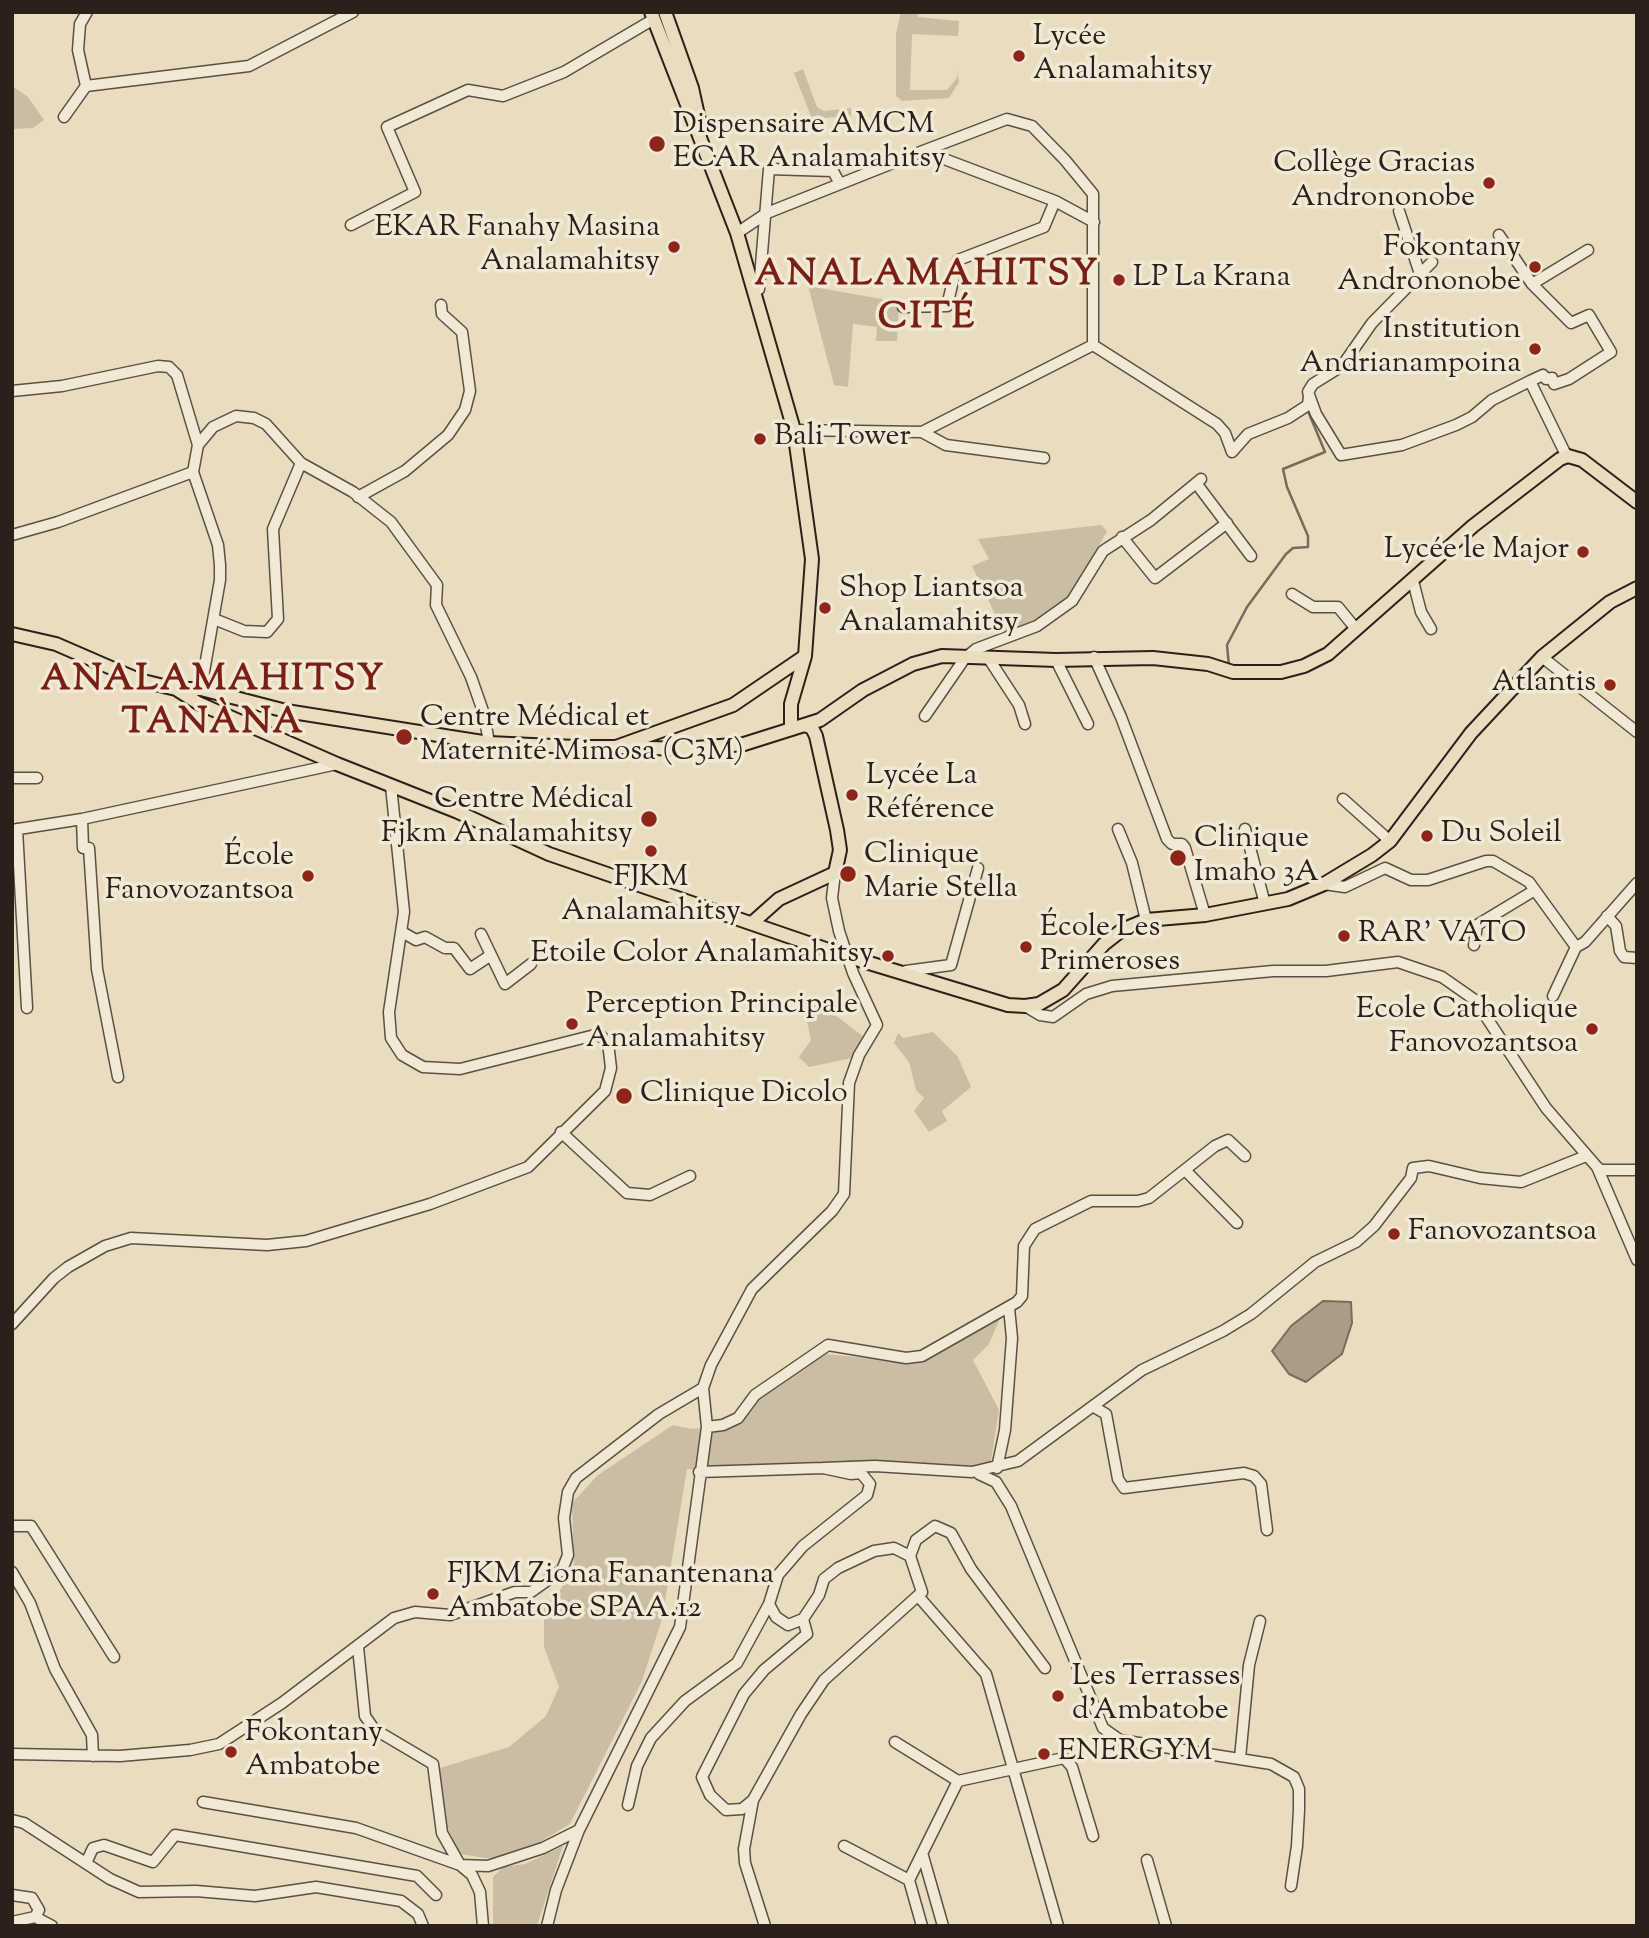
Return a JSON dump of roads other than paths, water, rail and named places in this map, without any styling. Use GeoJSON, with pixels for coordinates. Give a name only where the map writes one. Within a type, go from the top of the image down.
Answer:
{"type":"FeatureCollection","features":[{"type":"Feature","properties":{"kind":"main road"},"geometry":{"type":"LineString","coordinates":[[656,15],[689,115],[706,150],[737,233],[794,430],[812,542],[805,656],[791,704],[790,727]]}},
{"type":"Feature","properties":{"kind":"main road"},"geometry":{"type":"LineString","coordinates":[[12,633],[56,644],[139,680],[176,689],[201,689],[265,706],[489,743],[727,748],[820,720],[863,690],[913,664],[942,656],[1056,660],[1094,657],[1170,659],[1233,672],[1281,672],[1314,662],[1550,465],[1567,457],[1577,457],[1592,465],[1637,502]]}},
{"type":"Feature","properties":{"kind":"main road"},"geometry":{"type":"LineString","coordinates":[[176,689],[198,703],[337,764],[458,812],[549,854],[846,956],[1008,1005],[1025,1006],[1039,1004],[1063,990],[1104,944],[1122,930],[1146,920],[1205,915],[1265,904],[1324,884],[1372,855],[1390,841],[1471,733],[1542,657],[1610,602],[1637,588]]}},
{"type":"Feature","properties":{"kind":"main road"},"geometry":{"type":"LineString","coordinates":[[615,747],[733,705],[805,656]]}},
{"type":"Feature","properties":{"kind":"main road"},"geometry":{"type":"LineString","coordinates":[[198,703],[201,689]]}},
{"type":"Feature","properties":{"kind":"main road"},"geometry":{"type":"LineString","coordinates":[[230,717],[235,698]]}},
{"type":"Feature","properties":{"kind":"main road"},"geometry":{"type":"LineString","coordinates":[[260,730],[265,706]]}},
{"type":"Feature","properties":{"kind":"main road"},"geometry":{"type":"LineString","coordinates":[[752,923],[779,900],[835,873],[839,850],[837,830],[816,736],[812,728],[805,725]]}},
{"type":"Feature","properties":{"kind":"street"},"geometry":{"type":"LineString","coordinates":[[86,86],[78,50],[80,24],[87,12]]}},
{"type":"Feature","properties":{"kind":"street"},"geometry":{"type":"LineString","coordinates":[[64,117],[86,86],[250,66],[353,12]]}},
{"type":"Feature","properties":{"kind":"street"},"geometry":{"type":"LineString","coordinates":[[351,225],[415,192],[387,127],[468,90],[503,96],[564,72],[656,15]]}},
{"type":"Feature","properties":{"kind":"street"},"geometry":{"type":"LineString","coordinates":[[737,233],[767,213],[1007,119],[1032,126],[1093,194],[1093,345]]}},
{"type":"Feature","properties":{"kind":"street"},"geometry":{"type":"LineString","coordinates":[[923,151],[1055,201],[1094,222]]}},
{"type":"Feature","properties":{"kind":"street"},"geometry":{"type":"LineString","coordinates":[[753,290],[759,289],[769,169],[832,171],[840,184]]}},
{"type":"Feature","properties":{"kind":"street"},"geometry":{"type":"LineString","coordinates":[[903,306],[947,306],[958,260],[1044,227],[1055,201]]}},
{"type":"Feature","properties":{"kind":"street"},"geometry":{"type":"LineString","coordinates":[[1399,211],[1420,274]]}},
{"type":"Feature","properties":{"kind":"street"},"geometry":{"type":"LineString","coordinates":[[1308,392],[1316,414],[1341,455],[1345,456],[1402,445],[1456,425],[1472,417],[1492,400],[1530,381],[1543,375],[1546,379],[1552,378],[1553,384],[1569,379],[1611,352],[1589,315],[1571,324],[1532,284],[1499,235]]}},
{"type":"Feature","properties":{"kind":"street"},"geometry":{"type":"LineString","coordinates":[[1532,284],[1588,250]]}},
{"type":"Feature","properties":{"kind":"street"},"geometry":{"type":"LineString","coordinates":[[1093,345],[1217,424],[1225,433],[1232,452],[1248,434],[1288,418],[1308,405],[1308,392],[1313,384],[1342,366],[1372,323],[1432,262]]}},
{"type":"Feature","properties":{"kind":"street"},"geometry":{"type":"LineString","coordinates":[[358,497],[405,471],[448,435],[465,410],[470,391],[462,332],[442,314],[441,305]]}},
{"type":"Feature","properties":{"kind":"street"},"geometry":{"type":"LineString","coordinates":[[922,432],[1093,345]]}},
{"type":"Feature","properties":{"kind":"street"},"geometry":{"type":"LineString","coordinates":[[12,391],[62,386],[158,366],[169,368],[177,375],[198,445],[193,472],[218,545],[220,580],[201,689]]}},
{"type":"Feature","properties":{"kind":"street"},"geometry":{"type":"LineString","coordinates":[[1530,381],[1567,457]]}},
{"type":"Feature","properties":{"kind":"street"},"geometry":{"type":"LineString","coordinates":[[198,445],[223,420],[236,416],[254,418],[267,424],[301,463],[358,497],[391,522],[437,585],[436,605],[471,677],[484,714],[489,743]]}},
{"type":"Feature","properties":{"kind":"street"},"geometry":{"type":"LineString","coordinates":[[794,430],[922,432],[946,445],[1044,458]]}},
{"type":"Feature","properties":{"kind":"street"},"geometry":{"type":"LineString","coordinates":[[214,619],[244,631],[267,632],[278,619],[273,529],[301,463]]}},
{"type":"Feature","properties":{"kind":"street"},"geometry":{"type":"LineString","coordinates":[[12,535],[58,522],[193,472]]}},
{"type":"Feature","properties":{"kind":"street"},"geometry":{"type":"LineString","coordinates":[[925,716],[965,658],[975,649],[1037,626],[1072,601],[1104,551],[1151,520],[1198,481],[1251,556]]}},
{"type":"Feature","properties":{"kind":"street"},"geometry":{"type":"LineString","coordinates":[[1122,537],[1155,578],[1227,523]]}},
{"type":"Feature","properties":{"kind":"street"},"geometry":{"type":"LineString","coordinates":[[1413,581],[1418,604],[1432,629]]}},
{"type":"Feature","properties":{"kind":"street"},"geometry":{"type":"LineString","coordinates":[[1292,594],[1313,607],[1338,607],[1356,629]]}},
{"type":"Feature","properties":{"kind":"street"},"geometry":{"type":"LineString","coordinates":[[1094,657],[1121,717],[1167,839],[1172,844],[1182,844],[1185,848],[1205,915]]}},
{"type":"Feature","properties":{"kind":"street"},"geometry":{"type":"LineString","coordinates":[[1542,657],[1637,732]]}},
{"type":"Feature","properties":{"kind":"street"},"geometry":{"type":"LineString","coordinates":[[989,659],[1019,705],[1025,724]]}},
{"type":"Feature","properties":{"kind":"street"},"geometry":{"type":"LineString","coordinates":[[1056,660],[1088,724]]}},
{"type":"Feature","properties":{"kind":"street"},"geometry":{"type":"LineString","coordinates":[[27,1008],[14,829],[82,820],[337,764]]}},
{"type":"Feature","properties":{"kind":"street"},"geometry":{"type":"LineString","coordinates":[[12,778],[37,778]]}},
{"type":"Feature","properties":{"kind":"street"},"geometry":{"type":"LineString","coordinates":[[12,1324],[54,1278],[106,1246],[131,1238],[267,1245],[306,1241],[430,1204],[528,1167],[605,1091],[611,1068],[608,1043],[599,1034],[460,1069],[423,1067],[402,1055],[391,1038],[388,1012],[404,912],[391,786]]}},
{"type":"Feature","properties":{"kind":"street"},"geometry":{"type":"LineString","coordinates":[[1343,799],[1390,841]]}},
{"type":"Feature","properties":{"kind":"street"},"geometry":{"type":"LineString","coordinates":[[82,820],[83,848],[89,848],[97,969],[118,1077]]}},
{"type":"Feature","properties":{"kind":"street"},"geometry":{"type":"LineString","coordinates":[[1245,828],[1265,904]]}},
{"type":"Feature","properties":{"kind":"street"},"geometry":{"type":"LineString","coordinates":[[1118,829],[1132,863],[1146,920]]}},
{"type":"Feature","properties":{"kind":"street"},"geometry":{"type":"LineString","coordinates":[[1324,884],[1345,887],[1385,868],[1411,880],[1428,880],[1486,861],[1501,865],[1529,882],[1576,947]]}},
{"type":"Feature","properties":{"kind":"street"},"geometry":{"type":"LineString","coordinates":[[904,972],[951,965],[978,868]]}},
{"type":"Feature","properties":{"kind":"street"},"geometry":{"type":"LineString","coordinates":[[547,1926],[556,1890],[579,1830],[680,1627],[707,1427],[704,1388],[711,1365],[752,1289],[832,1211],[844,1194],[849,1083],[859,1055],[877,1025],[846,956],[832,898],[835,873]]}},
{"type":"Feature","properties":{"kind":"street"},"geometry":{"type":"LineString","coordinates":[[1553,996],[1576,947],[1585,942],[1637,883]]}},
{"type":"Feature","properties":{"kind":"street"},"geometry":{"type":"LineString","coordinates":[[1474,945],[1477,925],[1535,890]]}},
{"type":"Feature","properties":{"kind":"street"},"geometry":{"type":"LineString","coordinates":[[1607,916],[1616,926],[1620,951],[1624,957],[1637,958]]}},
{"type":"Feature","properties":{"kind":"street"},"geometry":{"type":"LineString","coordinates":[[402,932],[416,940],[425,937],[445,948],[454,948],[470,969],[491,955]]}},
{"type":"Feature","properties":{"kind":"street"},"geometry":{"type":"LineString","coordinates":[[481,934],[505,984],[531,964]]}},
{"type":"Feature","properties":{"kind":"street"},"geometry":{"type":"LineString","coordinates":[[1025,1006],[1040,1015],[1052,1017],[1086,994],[1112,986],[1273,971],[1326,971],[1387,961],[1405,964],[1442,977],[1475,1000],[1514,1064],[1597,1167],[1601,1170],[1637,1170]]}},
{"type":"Feature","properties":{"kind":"street"},"geometry":{"type":"LineString","coordinates":[[561,1132],[628,1193],[650,1195],[690,1176]]}},
{"type":"Feature","properties":{"kind":"street"},"geometry":{"type":"LineString","coordinates":[[707,1427],[723,1426],[738,1418],[755,1395],[828,1345],[913,1359],[1009,1308],[1022,1296],[1024,1246],[1035,1229],[1091,1201],[1138,1201],[1149,1198],[1215,1146],[1228,1140],[1245,1156]]}},
{"type":"Feature","properties":{"kind":"street"},"geometry":{"type":"LineString","coordinates":[[972,1472],[997,1468],[1031,1454],[1142,1370],[1223,1331],[1251,1314],[1315,1262],[1356,1242],[1374,1226],[1411,1178],[1413,1168],[1429,1166],[1480,1178],[1521,1182],[1586,1156]]}},
{"type":"Feature","properties":{"kind":"street"},"geometry":{"type":"LineString","coordinates":[[1597,1167],[1637,1260]]}},
{"type":"Feature","properties":{"kind":"street"},"geometry":{"type":"LineString","coordinates":[[1185,1170],[1237,1223]]}},
{"type":"Feature","properties":{"kind":"street"},"geometry":{"type":"LineString","coordinates":[[997,1468],[1005,1430],[1012,1338],[1009,1308]]}},
{"type":"Feature","properties":{"kind":"street"},"geometry":{"type":"LineString","coordinates":[[12,1755],[93,1756],[190,1751],[219,1744],[261,1718],[394,1618],[415,1612],[450,1615],[515,1592],[531,1592],[562,1570],[568,1555],[564,1518],[568,1492],[576,1478],[659,1414],[704,1388]]}},
{"type":"Feature","properties":{"kind":"street"},"geometry":{"type":"LineString","coordinates":[[1094,1407],[1106,1413],[1118,1479],[1124,1488],[1244,1473],[1254,1476],[1261,1484],[1267,1530]]}},
{"type":"Feature","properties":{"kind":"street"},"geometry":{"type":"LineString","coordinates":[[699,1472],[875,1466],[988,1475],[1012,1506],[1103,1728],[1120,1740],[1150,1747],[1240,1758],[1284,1769],[1294,1777],[1299,1789],[1297,1846],[1291,1886]]}},
{"type":"Feature","properties":{"kind":"street"},"geometry":{"type":"LineString","coordinates":[[628,1805],[637,1766],[651,1738],[685,1701],[737,1663],[769,1604],[774,1584],[785,1564],[870,1490],[870,1484],[861,1473],[850,1475],[823,1468]]}},
{"type":"Feature","properties":{"kind":"street"},"geometry":{"type":"LineString","coordinates":[[12,1526],[31,1526],[114,1657]]}},
{"type":"Feature","properties":{"kind":"street"},"geometry":{"type":"LineString","coordinates":[[910,1556],[916,1540],[935,1526],[951,1533],[971,1569],[1045,1668]]}},
{"type":"Feature","properties":{"kind":"street"},"geometry":{"type":"LineString","coordinates":[[765,1926],[745,1863],[744,1849],[753,1800],[801,1714],[824,1680],[919,1597],[922,1586],[910,1556],[894,1548],[874,1551],[838,1568],[824,1578],[819,1595],[803,1619],[788,1625],[776,1617],[769,1604]]}},
{"type":"Feature","properties":{"kind":"street"},"geometry":{"type":"LineString","coordinates":[[12,1572],[30,1603],[55,1669],[92,1735],[93,1756]]}},
{"type":"Feature","properties":{"kind":"street"},"geometry":{"type":"LineString","coordinates":[[919,1597],[986,1674],[1058,1926]]}},
{"type":"Feature","properties":{"kind":"street"},"geometry":{"type":"LineString","coordinates":[[753,1800],[743,1809],[726,1810],[704,1786],[702,1777],[744,1693],[764,1670],[807,1634],[803,1619]]}},
{"type":"Feature","properties":{"kind":"street"},"geometry":{"type":"LineString","coordinates":[[1240,1758],[1249,1665],[1260,1620]]}},
{"type":"Feature","properties":{"kind":"street"},"geometry":{"type":"LineString","coordinates":[[358,1647],[365,1716],[374,1729],[433,1764],[442,1833],[460,1864],[472,1875],[480,1892],[483,1926]]}},
{"type":"Feature","properties":{"kind":"street"},"geometry":{"type":"LineString","coordinates":[[895,1742],[958,1781],[1015,1770],[1058,1757],[1068,1761],[1093,1836]]}},
{"type":"Feature","properties":{"kind":"street"},"geometry":{"type":"LineString","coordinates":[[922,1926],[909,1880],[958,1781]]}},
{"type":"Feature","properties":{"kind":"street"},"geometry":{"type":"LineString","coordinates":[[203,1802],[356,1828],[460,1864],[488,1866],[543,1848],[579,1830]]}},
{"type":"Feature","properties":{"kind":"street"},"geometry":{"type":"LineString","coordinates":[[12,1820],[24,1823],[86,1863],[139,1892],[195,1891],[254,1896],[316,1887],[401,1901],[418,1913],[423,1926]]}},
{"type":"Feature","properties":{"kind":"street"},"geometry":{"type":"LineString","coordinates":[[86,1863],[93,1848],[104,1845],[153,1862],[175,1835],[418,1876],[436,1895]]}},
{"type":"Feature","properties":{"kind":"street"},"geometry":{"type":"LineString","coordinates":[[845,1846],[909,1880]]}},
{"type":"Feature","properties":{"kind":"street"},"geometry":{"type":"LineString","coordinates":[[923,1856],[943,1926]]}},
{"type":"Feature","properties":{"kind":"street"},"geometry":{"type":"LineString","coordinates":[[1147,1860],[1166,1926]]}},
{"type":"Feature","properties":{"kind":"street"},"geometry":{"type":"LineString","coordinates":[[12,1895],[28,1896],[36,1901],[39,1910],[35,1917]]}},
{"type":"Feature","properties":{"kind":"street"},"geometry":{"type":"LineString","coordinates":[[12,1922],[35,1917],[52,1926]]}},
{"type":"Feature","properties":{"kind":"waterway"},"geometry":{"type":"LineString","coordinates":[[1229,666],[1227,645],[1247,607],[1286,554],[1293,548],[1308,547],[1308,536],[1287,487],[1283,469],[1325,452],[1308,411]]}},
{"type":"Feature","properties":{"kind":"place","name":"Lycée Analamahitsy"},"geometry":{"type":"Point","coordinates":[1019,56]}},
{"type":"Feature","properties":{"kind":"place","name":"Dispensaire AMCM ECAR Analamahitsy"},"geometry":{"type":"Point","coordinates":[657,144]}},
{"type":"Feature","properties":{"kind":"place","name":"Collège Gracias Andrononobe"},"geometry":{"type":"Point","coordinates":[1489,183]}},
{"type":"Feature","properties":{"kind":"place","name":"EKAR Fanahy Masina Analamahitsy"},"geometry":{"type":"Point","coordinates":[674,247]}},
{"type":"Feature","properties":{"kind":"place","name":"Fokontany Andrononobe"},"geometry":{"type":"Point","coordinates":[1535,267]}},
{"type":"Feature","properties":{"kind":"place","name":"LP La Krana"},"geometry":{"type":"Point","coordinates":[1119,280]}},
{"type":"Feature","properties":{"kind":"place","name":"Institution Andrianampoina"},"geometry":{"type":"Point","coordinates":[1535,349]}},
{"type":"Feature","properties":{"kind":"place","name":"Bali Tower"},"geometry":{"type":"Point","coordinates":[760,439]}},
{"type":"Feature","properties":{"kind":"place","name":"Lycée le Major"},"geometry":{"type":"Point","coordinates":[1583,552]}},
{"type":"Feature","properties":{"kind":"place","name":"Shop Liantsoa Analamahitsy"},"geometry":{"type":"Point","coordinates":[825,608]}},
{"type":"Feature","properties":{"kind":"place","name":"Atlantis"},"geometry":{"type":"Point","coordinates":[1610,685]}},
{"type":"Feature","properties":{"kind":"place","name":"Centre Médical et Maternité Mimosa (C3M)"},"geometry":{"type":"Point","coordinates":[404,737]}},
{"type":"Feature","properties":{"kind":"place","name":"Lycée La Référence"},"geometry":{"type":"Point","coordinates":[852,795]}},
{"type":"Feature","properties":{"kind":"place","name":"Centre Médical Fjkm Analamahitsy"},"geometry":{"type":"Point","coordinates":[649,819]}},
{"type":"Feature","properties":{"kind":"place","name":"Du Soleil"},"geometry":{"type":"Point","coordinates":[1427,836]}},
{"type":"Feature","properties":{"kind":"place","name":"FJKM Analamahitsy"},"geometry":{"type":"Point","coordinates":[651,851]}},
{"type":"Feature","properties":{"kind":"place","name":"Clinique Imaho 3A"},"geometry":{"type":"Point","coordinates":[1178,858]}},
{"type":"Feature","properties":{"kind":"place","name":"Clinique Marie Stella"},"geometry":{"type":"Point","coordinates":[848,874]}},
{"type":"Feature","properties":{"kind":"place","name":"École Fanovozantsoa"},"geometry":{"type":"Point","coordinates":[308,876]}},
{"type":"Feature","properties":{"kind":"place","name":"RAR' VATO"},"geometry":{"type":"Point","coordinates":[1344,936]}},
{"type":"Feature","properties":{"kind":"place","name":"École Les Primeroses"},"geometry":{"type":"Point","coordinates":[1026,947]}},
{"type":"Feature","properties":{"kind":"place","name":"Etoile Color Analamahitsy"},"geometry":{"type":"Point","coordinates":[888,956]}},
{"type":"Feature","properties":{"kind":"place","name":"Perception Principale Analamahitsy"},"geometry":{"type":"Point","coordinates":[572,1024]}},
{"type":"Feature","properties":{"kind":"place","name":"Ecole Catholique Fanovozantsoa"},"geometry":{"type":"Point","coordinates":[1592,1029]}},
{"type":"Feature","properties":{"kind":"place","name":"Clinique Dicolo"},"geometry":{"type":"Point","coordinates":[624,1096]}},
{"type":"Feature","properties":{"kind":"place","name":"Fanovozantsoa"},"geometry":{"type":"Point","coordinates":[1394,1234]}},
{"type":"Feature","properties":{"kind":"place","name":"FJKM Ziona Fanantenana Ambatobe SPAA.12"},"geometry":{"type":"Point","coordinates":[433,1594]}},
{"type":"Feature","properties":{"kind":"place","name":"Les Terrasses d'Ambatobe"},"geometry":{"type":"Point","coordinates":[1058,1696]}},
{"type":"Feature","properties":{"kind":"place","name":"Fokontany Ambatobe"},"geometry":{"type":"Point","coordinates":[231,1752]}},
{"type":"Feature","properties":{"kind":"place","name":"ENERGYM"},"geometry":{"type":"Point","coordinates":[1044,1754]}},
{"type":"Feature","properties":{"kind":"district","name":"ANALAMAHITSY CITÉ"},"geometry":{"type":"Point","coordinates":[927,300]}},
{"type":"Feature","properties":{"kind":"district","name":"ANALAMAHITSY TANÀNA"},"geometry":{"type":"Point","coordinates":[213,704]}}]}
